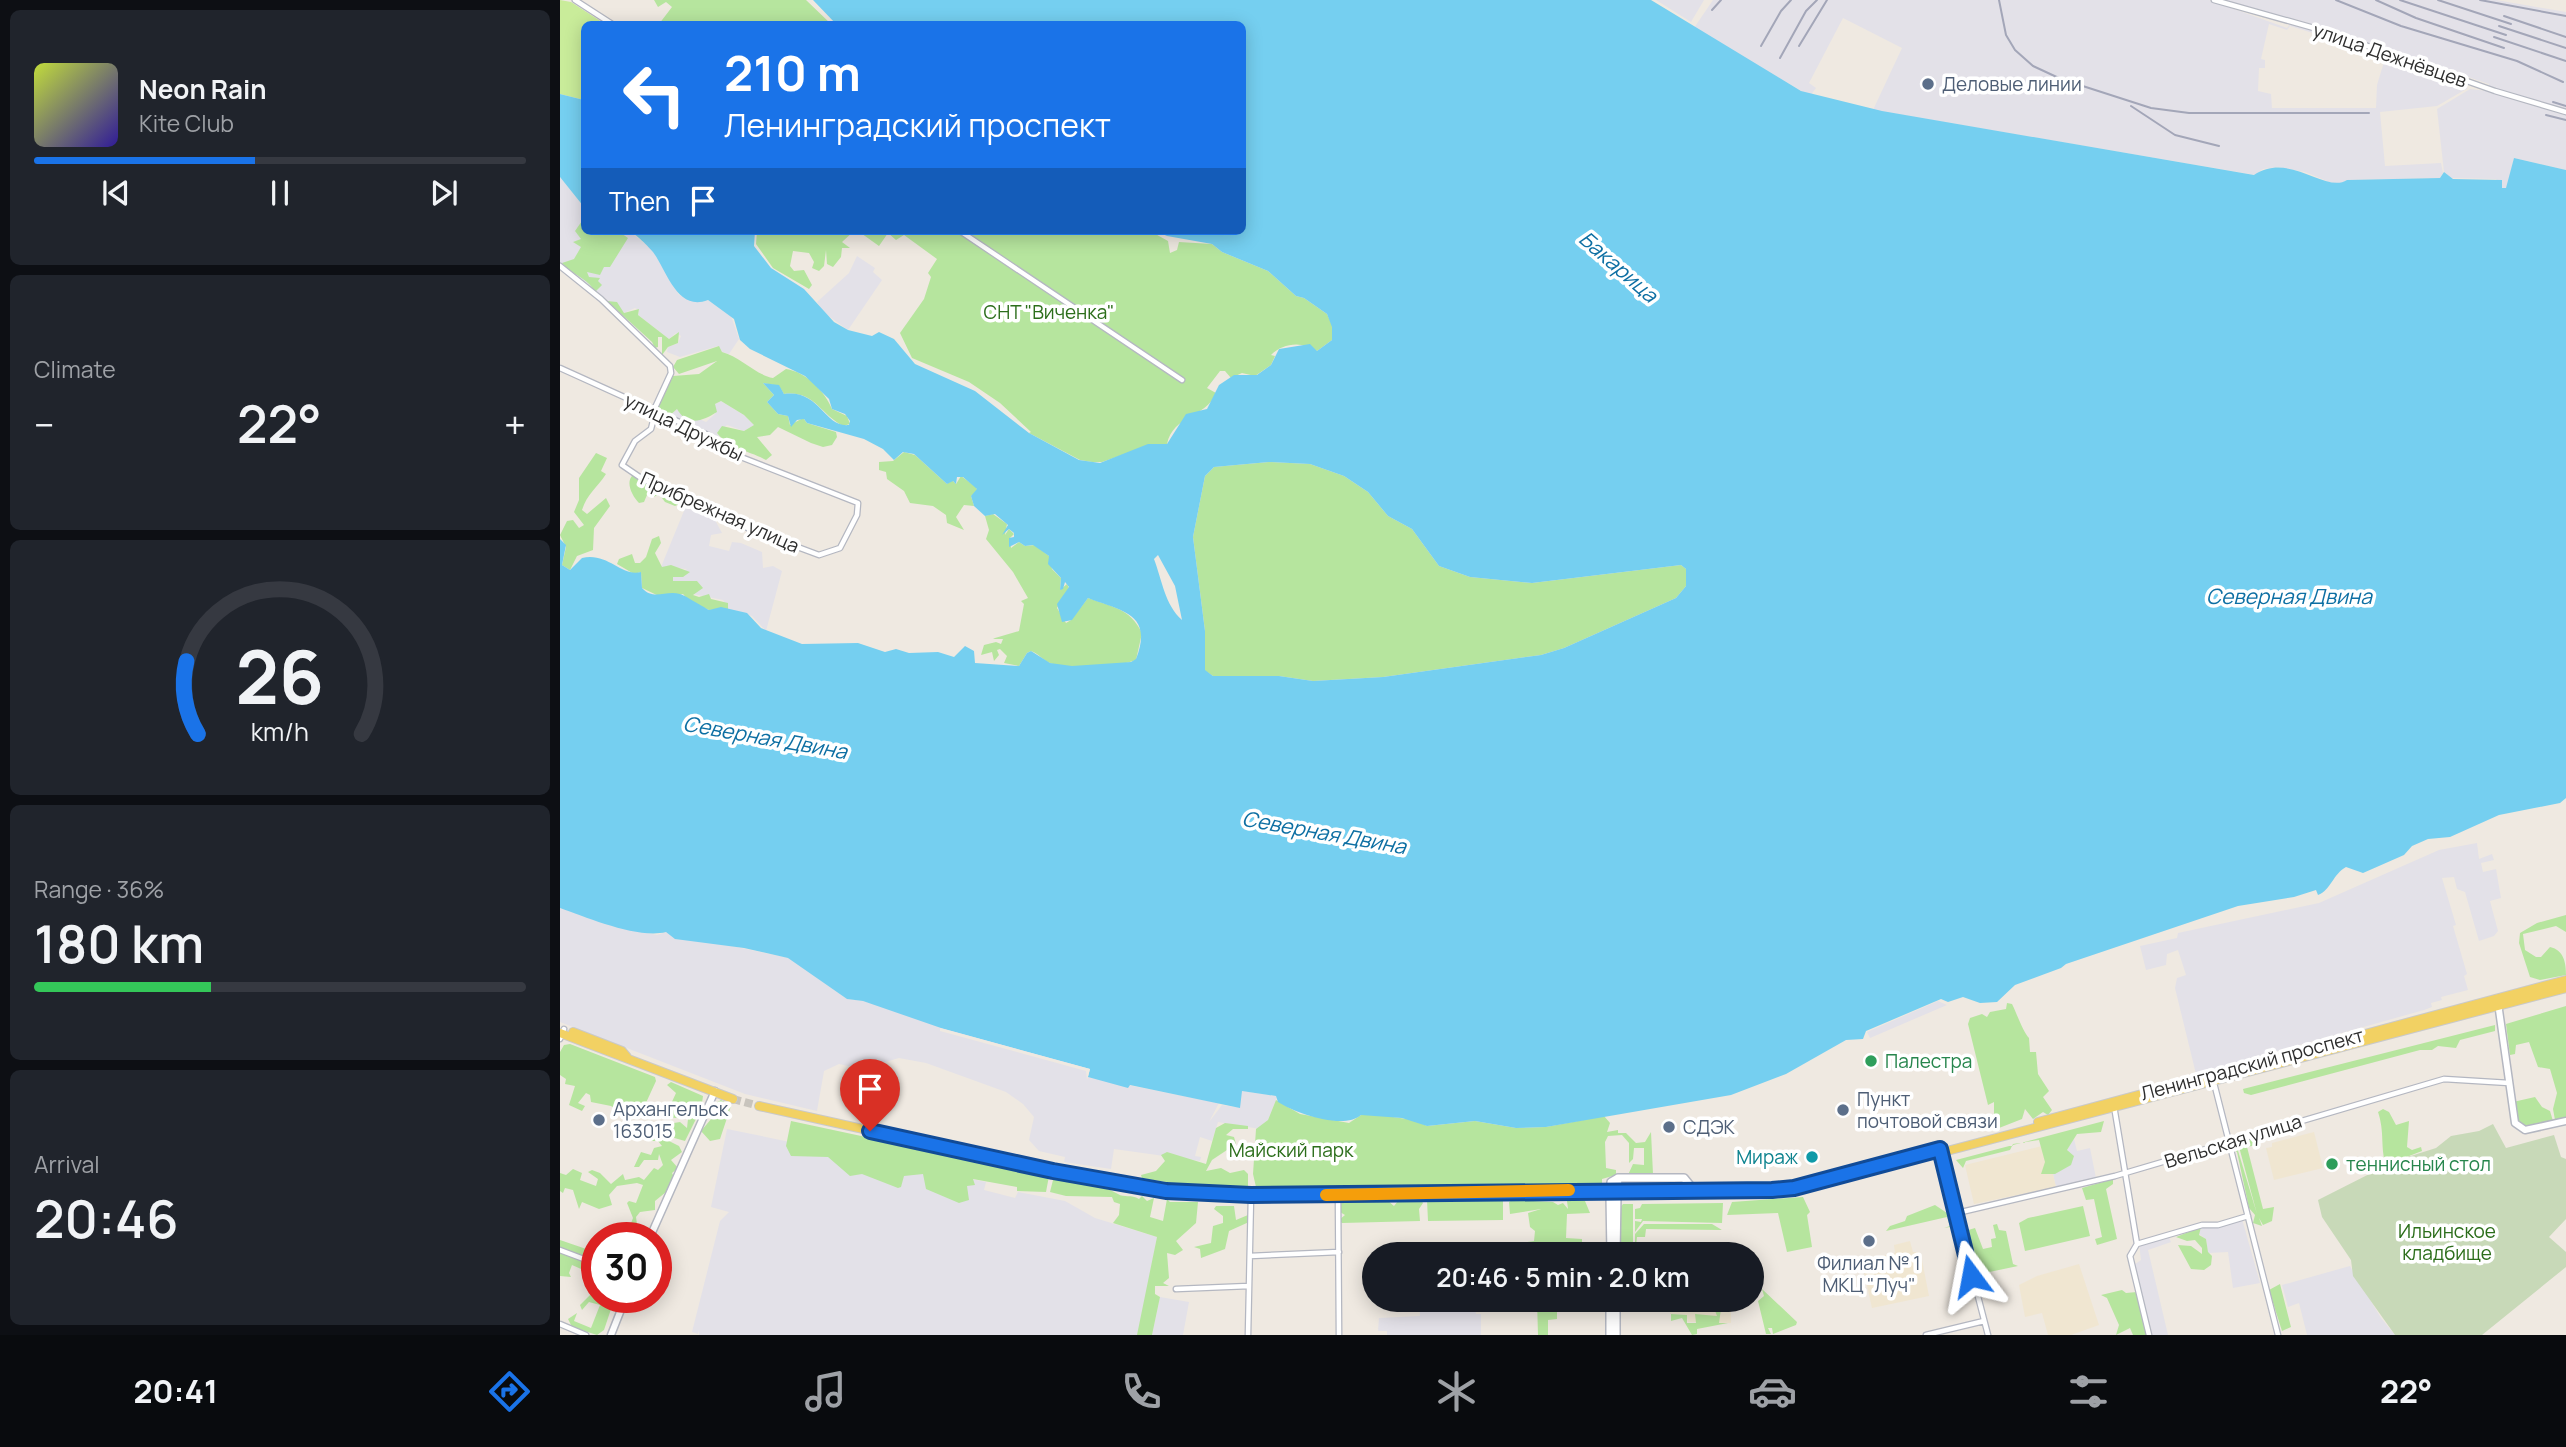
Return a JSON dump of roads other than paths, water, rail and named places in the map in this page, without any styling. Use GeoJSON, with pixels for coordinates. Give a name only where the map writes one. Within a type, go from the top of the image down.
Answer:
{"type":"FeatureCollection","features":[{"type":"Feature","properties":{"kind":"main road","name":"Ленинградский проспект"},"geometry":{"type":"LineString","coordinates":[[760,1106],[1143,1189],[1251,1195],[1529,1192],[1543,1195],[1794,1188],[2114,1105],[2498,1002],[2566,981]]}},
{"type":"Feature","properties":{"kind":"main road","name":"Ленинградский проспект"},"geometry":{"type":"LineString","coordinates":[[2498,1002],[2566,988]]}},
{"type":"Feature","properties":{"kind":"main road"},"geometry":{"type":"LineString","coordinates":[[561,1032],[622,1051],[627,1057],[733,1099]]}},
{"type":"Feature","properties":{"kind":"main road"},"geometry":{"type":"LineString","coordinates":[[1616,1242],[1614,1193],[1611,1182],[1618,1178],[1684,1178],[1693,1189]]}},
{"type":"Feature","properties":{"kind":"main road","name":"Ленинградский проспект"},"geometry":{"type":"LineString","coordinates":[[1614,1193],[1693,1189],[1704,1192]]}},
{"type":"Feature","properties":{"kind":"main road"},"geometry":{"type":"LineString","coordinates":[[1612,1242],[1614,1193]]}},
{"type":"Feature","properties":{"kind":"main road"},"geometry":{"type":"LineString","coordinates":[[1610,1312],[1610,1335]]}},
{"type":"Feature","properties":{"kind":"main road"},"geometry":{"type":"LineString","coordinates":[[1616,1312],[1616,1335]]}},
{"type":"Feature","properties":{"kind":"street"},"geometry":{"type":"LineString","coordinates":[[575,0],[607,21]]}},
{"type":"Feature","properties":{"kind":"street","name":"улица Дежнёвцев"},"geometry":{"type":"LineString","coordinates":[[2214,0],[2328,32],[2566,113]]}},
{"type":"Feature","properties":{"kind":"street"},"geometry":{"type":"LineString","coordinates":[[966,235],[1182,380]]}},
{"type":"Feature","properties":{"kind":"street"},"geometry":{"type":"LineString","coordinates":[[560,266],[601,299],[670,366],[670,373],[654,412]]}},
{"type":"Feature","properties":{"kind":"street","name":"улица Дружбы"},"geometry":{"type":"LineString","coordinates":[[560,368],[708,436],[723,450],[858,502],[857,515],[840,548],[819,555]]}},
{"type":"Feature","properties":{"kind":"street","name":"Прибрежная улица"},"geometry":{"type":"LineString","coordinates":[[654,412],[651,429],[631,446],[622,466],[641,478],[752,530],[819,555]]}},
{"type":"Feature","properties":{"kind":"street"},"geometry":{"type":"LineString","coordinates":[[2498,1002],[2514,1121],[2519,1129],[2531,1130],[2566,1121]]}},
{"type":"Feature","properties":{"kind":"street"},"geometry":{"type":"LineString","coordinates":[[2213,1078],[2278,1335]]}},
{"type":"Feature","properties":{"kind":"street","name":"Вельская улица"},"geometry":{"type":"LineString","coordinates":[[1957,1213],[2230,1144],[2444,1079],[2509,1083]]}},
{"type":"Feature","properties":{"kind":"street"},"geometry":{"type":"LineString","coordinates":[[656,1222],[687,1147],[715,1091]]}},
{"type":"Feature","properties":{"kind":"street"},"geometry":{"type":"LineString","coordinates":[[2114,1105],[2137,1244],[2130,1256],[2149,1335]]}},
{"type":"Feature","properties":{"kind":"street"},"geometry":{"type":"LineString","coordinates":[[1940,1149],[1987,1335]]}},
{"type":"Feature","properties":{"kind":"street"},"geometry":{"type":"LineString","coordinates":[[1248,1335],[1251,1195]]}},
{"type":"Feature","properties":{"kind":"street"},"geometry":{"type":"LineString","coordinates":[[1338,1195],[1339,1335]]}},
{"type":"Feature","properties":{"kind":"street"},"geometry":{"type":"LineString","coordinates":[[2137,1244],[2202,1225],[2218,1225],[2248,1216]]}},
{"type":"Feature","properties":{"kind":"street"},"geometry":{"type":"LineString","coordinates":[[560,1250],[581,1258]]}},
{"type":"Feature","properties":{"kind":"street"},"geometry":{"type":"LineString","coordinates":[[1250,1256],[1339,1252]]}},
{"type":"Feature","properties":{"kind":"street"},"geometry":{"type":"LineString","coordinates":[[1176,1289],[1250,1286]]}},
{"type":"Feature","properties":{"kind":"street"},"geometry":{"type":"LineString","coordinates":[[611,1335],[620,1313]]}},
{"type":"Feature","properties":{"kind":"street"},"geometry":{"type":"LineString","coordinates":[[1926,1335],[1984,1321]]}},
{"type":"Feature","properties":{"kind":"street"},"geometry":{"type":"LineString","coordinates":[[560,1324],[586,1335]]}},
{"type":"Feature","properties":{"kind":"water","name":"Северная Двина"},"geometry":{"type":"Polygon","coordinates":[[[813,0],[1651,0],[1801,91],[1882,111],[2254,175],[2267,169],[2294,170],[2338,183],[2347,180],[2440,178],[2444,172],[2453,179],[2502,180],[2502,188],[2506,188],[2514,158],[2566,170],[2566,798],[2560,803],[2499,815],[2450,837],[2428,839],[2412,846],[2404,855],[2363,873],[2346,867],[2326,890],[2318,895],[2316,890],[2294,897],[2238,906],[2066,964],[2015,985],[1997,1002],[1980,1003],[1963,997],[1948,1002],[1941,999],[1866,1031],[1863,1039],[1846,1040],[1786,1074],[1731,1095],[1546,1127],[1516,1128],[1475,1121],[1427,1126],[1402,1118],[1361,1115],[1344,1121],[1320,1119],[1286,1107],[1278,1102],[1276,1096],[1242,1091],[1240,1108],[1130,1085],[1128,1088],[1088,1077],[1090,1069],[941,1028],[863,1001],[847,999],[788,958],[744,948],[675,939],[666,932],[642,933],[628,930],[560,908],[560,539],[566,545],[562,565],[570,570],[582,558],[599,558],[627,571],[641,572],[642,588],[646,592],[655,595],[680,594],[709,610],[721,607],[747,613],[761,628],[802,644],[858,643],[885,652],[896,649],[909,653],[938,652],[954,657],[965,646],[974,651],[975,663],[1019,666],[1031,651],[1050,663],[1072,666],[1131,662],[1136,659],[1140,644],[1141,632],[1131,616],[1088,598],[1072,620],[1062,622],[1057,604],[1069,587],[1065,582],[1060,590],[1061,578],[1048,564],[1049,556],[1033,545],[1025,546],[1019,542],[1009,547],[1009,538],[1014,537],[1014,533],[1009,529],[1002,535],[1008,525],[995,514],[985,516],[974,506],[971,496],[977,489],[963,477],[957,477],[956,484],[953,481],[947,484],[914,454],[903,452],[894,460],[883,449],[864,439],[807,423],[804,419],[797,420],[791,427],[788,416],[778,414],[767,402],[774,395],[763,383],[779,385],[784,394],[806,397],[833,421],[849,425],[850,421],[845,414],[832,409],[829,399],[805,376],[750,349],[740,340],[734,319],[708,300],[697,302],[681,295],[642,240],[635,235],[755,235],[754,246],[771,268],[804,289],[834,322],[848,330],[872,336],[879,332],[894,339],[915,364],[975,391],[1029,433],[1079,460],[1100,463],[1148,444],[1167,444],[1186,414],[1207,409],[1219,385],[1234,375],[1257,375],[1271,365],[1279,349],[1310,344],[1317,351],[1332,340],[1332,327],[1327,314],[1304,298],[1296,296],[1268,271],[1222,252],[1212,244],[1165,235],[1246,235],[1246,21],[833,21],[813,0]],[[1269,462],[1214,467],[1205,476],[1193,537],[1205,631],[1205,670],[1213,676],[1279,676],[1313,681],[1383,677],[1541,655],[1564,648],[1676,598],[1686,586],[1686,569],[1681,565],[1532,583],[1470,577],[1439,566],[1412,529],[1388,516],[1368,492],[1344,476],[1310,464],[1269,462]],[[1158,555],[1154,559],[1165,592],[1182,620],[1175,586],[1158,555]]]}},
{"type":"Feature","properties":{"kind":"water"},"geometry":{"type":"Polygon","coordinates":[[[560,94],[581,99],[581,203],[560,177],[560,94]]]}},
{"type":"Feature","properties":{"kind":"tunnel"},"geometry":{"type":"LineString","coordinates":[[733,1099],[759,1106]]}},
{"type":"Feature","properties":{"kind":"railway"},"geometry":{"type":"LineString","coordinates":[[1712,10],[1721,0]]}},
{"type":"Feature","properties":{"kind":"railway"},"geometry":{"type":"LineString","coordinates":[[1761,46],[1781,11],[1791,0]]}},
{"type":"Feature","properties":{"kind":"railway"},"geometry":{"type":"LineString","coordinates":[[1780,58],[1806,11],[1817,0]]}},
{"type":"Feature","properties":{"kind":"railway"},"geometry":{"type":"LineString","coordinates":[[1799,46],[1827,0]]}},
{"type":"Feature","properties":{"kind":"railway"},"geometry":{"type":"LineString","coordinates":[[1999,0],[2006,35],[2015,50],[2033,66],[2061,79],[2151,108],[2189,113],[2369,113]]}},
{"type":"Feature","properties":{"kind":"railway"},"geometry":{"type":"LineString","coordinates":[[2336,0],[2401,26],[2517,61],[2563,82]]}},
{"type":"Feature","properties":{"kind":"railway"},"geometry":{"type":"LineString","coordinates":[[2376,0],[2416,18],[2504,48]]}},
{"type":"Feature","properties":{"kind":"railway"},"geometry":{"type":"LineString","coordinates":[[2400,0],[2506,35]]}},
{"type":"Feature","properties":{"kind":"railway"},"geometry":{"type":"LineString","coordinates":[[2438,0],[2511,24]]}},
{"type":"Feature","properties":{"kind":"railway"},"geometry":{"type":"LineString","coordinates":[[2480,0],[2566,16]]}},
{"type":"Feature","properties":{"kind":"railway"},"geometry":{"type":"LineString","coordinates":[[2504,16],[2566,37]]}},
{"type":"Feature","properties":{"kind":"railway"},"geometry":{"type":"LineString","coordinates":[[2499,26],[2566,48]]}},
{"type":"Feature","properties":{"kind":"railway"},"geometry":{"type":"LineString","coordinates":[[2494,37],[2566,61]]}},
{"type":"Feature","properties":{"kind":"railway"},"geometry":{"type":"LineString","coordinates":[[2553,102],[2566,106]]}},
{"type":"Feature","properties":{"kind":"railway"},"geometry":{"type":"LineString","coordinates":[[2131,106],[2175,135],[2219,146]]}},
{"type":"Feature","properties":{"kind":"railway"},"geometry":{"type":"LineString","coordinates":[[2546,115],[2566,120]]}},
{"type":"Feature","properties":{"kind":"place","name":"Деловые линии"},"geometry":{"type":"Point","coordinates":[1928,84]}},
{"type":"Feature","properties":{"kind":"place","name":"Палестра"},"geometry":{"type":"Point","coordinates":[1871,1061]}},
{"type":"Feature","properties":{"kind":"place","name":"Пункт почтовой связи"},"geometry":{"type":"Point","coordinates":[1843,1110]}},
{"type":"Feature","properties":{"kind":"place","name":"Архангельск 163015"},"geometry":{"type":"Point","coordinates":[599,1120]}},
{"type":"Feature","properties":{"kind":"place","name":"СДЭК"},"geometry":{"type":"Point","coordinates":[1669,1127]}},
{"type":"Feature","properties":{"kind":"place","name":"Мираж"},"geometry":{"type":"Point","coordinates":[1812,1157]}},
{"type":"Feature","properties":{"kind":"place","name":"теннисный стол"},"geometry":{"type":"Point","coordinates":[2332,1164]}},
{"type":"Feature","properties":{"kind":"place","name":"Филиал № 1 МКЦ \"Луч\""},"geometry":{"type":"Point","coordinates":[1869,1241]}},
{"type":"Feature","properties":{"kind":"water label","name":"Бакарица"},"geometry":{"type":"Point","coordinates":[1618,267]}},
{"type":"Feature","properties":{"kind":"park label","name":"СНТ \"Виченка\""},"geometry":{"type":"Point","coordinates":[1049,312]}},
{"type":"Feature","properties":{"kind":"park label","name":"Майский парк"},"geometry":{"type":"Point","coordinates":[1291,1150]}},
{"type":"Feature","properties":{"kind":"park label","name":"Ильинское кладбище"},"geometry":{"type":"Point","coordinates":[2447,1242]}}]}
